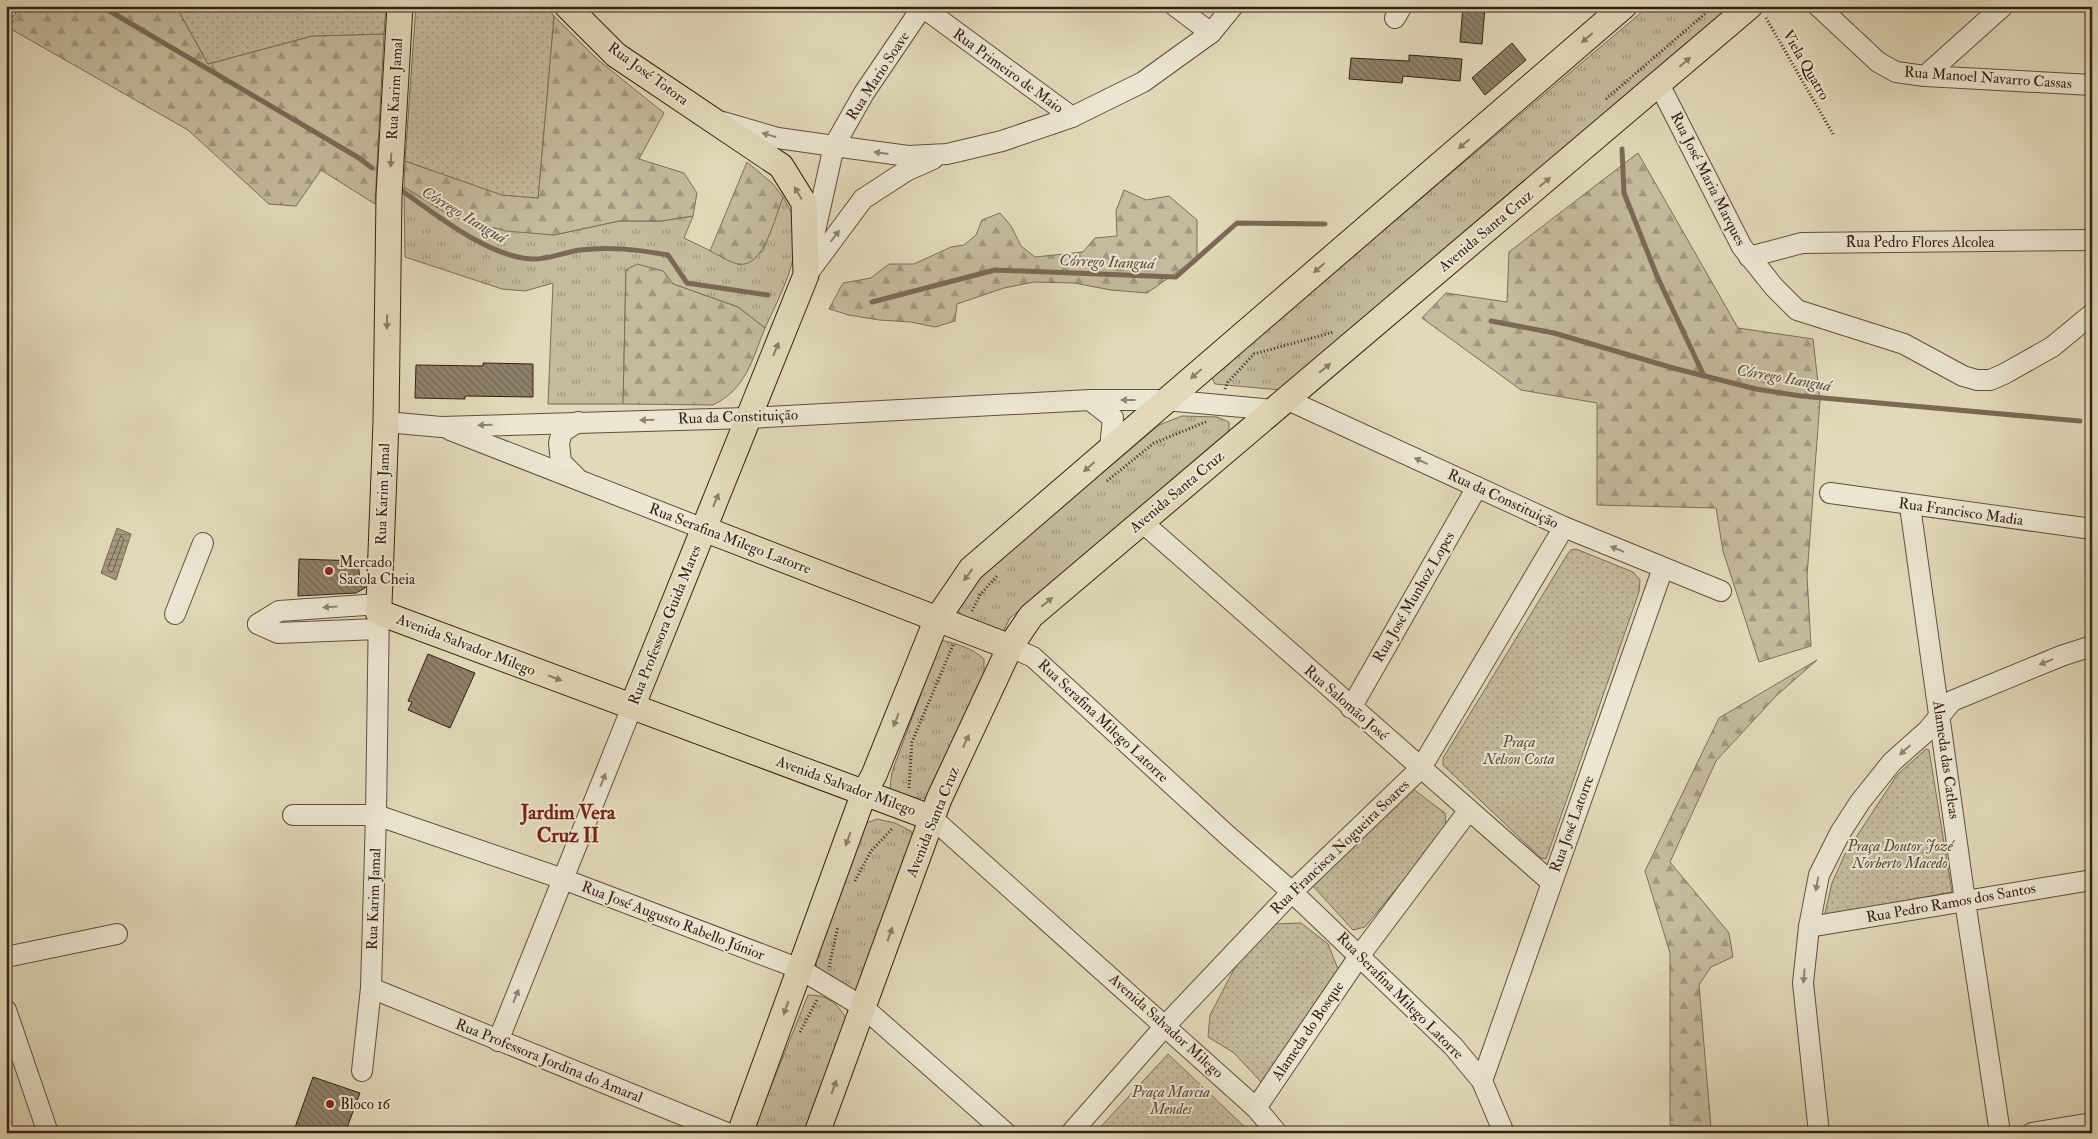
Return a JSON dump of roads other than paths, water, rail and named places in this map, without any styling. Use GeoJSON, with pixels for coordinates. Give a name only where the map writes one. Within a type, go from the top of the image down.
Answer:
{"type":"FeatureCollection","features":[{"type":"Feature","properties":{"kind":"main road","name":"Rua Karim Jamal"},"geometry":{"type":"LineString","coordinates":[[378,615],[386,422],[389,195],[400,6]]}},
{"type":"Feature","properties":{"kind":"main road","name":"Rua José Totora"},"geometry":{"type":"LineString","coordinates":[[567,6],[616,55],[782,166],[804,203],[806,275]]}},
{"type":"Feature","properties":{"kind":"main road"},"geometry":{"type":"LineString","coordinates":[[740,1133],[864,793],[874,775],[937,619],[971,569],[1624,6]]}},
{"type":"Feature","properties":{"kind":"main road","name":"Avenida Santa Cruz"},"geometry":{"type":"LineString","coordinates":[[817,1133],[932,818],[1010,647],[1031,616],[1659,84],[1758,10]]}},
{"type":"Feature","properties":{"kind":"main road","name":"Rua Professora Guida Mares"},"geometry":{"type":"LineString","coordinates":[[632,707],[806,275]]}},
{"type":"Feature","properties":{"kind":"main road","name":"Rua Serafina Milego Latorre"},"geometry":{"type":"LineString","coordinates":[[704,529],[1010,647]]}},
{"type":"Feature","properties":{"kind":"main road","name":"Avenida Salvador Milego"},"geometry":{"type":"LineString","coordinates":[[378,615],[932,818]]}},
{"type":"Feature","properties":{"kind":"street"},"geometry":{"type":"LineString","coordinates":[[1175,6],[1211,33]]}},
{"type":"Feature","properties":{"kind":"street"},"geometry":{"type":"LineString","coordinates":[[806,275],[863,199],[906,172],[947,154],[1002,141],[1072,117],[1143,82],[1211,33],[1233,6]]}},
{"type":"Feature","properties":{"kind":"street","name":"Rua Manoel Navarro Cassas"},"geometry":{"type":"LineString","coordinates":[[1818,6],[1878,62],[1896,72],[1924,76],[2092,85]]}},
{"type":"Feature","properties":{"kind":"street"},"geometry":{"type":"LineString","coordinates":[[1924,76],[2004,6]]}},
{"type":"Feature","properties":{"kind":"street","name":"Rua Primeiro de Maio"},"geometry":{"type":"LineString","coordinates":[[922,7],[1072,117]]}},
{"type":"Feature","properties":{"kind":"street","name":"Rua Mario Soave"},"geometry":{"type":"LineString","coordinates":[[834,146],[864,92],[922,7]]}},
{"type":"Feature","properties":{"kind":"street","name":"Rua José Maria Marques"},"geometry":{"type":"LineString","coordinates":[[1659,84],[1742,247],[1774,287],[1797,310],[1904,344],[1963,376],[1977,380],[1990,380],[2004,374],[2052,347],[2091,320]]}},
{"type":"Feature","properties":{"kind":"street","name":"Rua José Totora"},"geometry":{"type":"LineString","coordinates":[[710,118],[778,138],[908,156],[947,154]]}},
{"type":"Feature","properties":{"kind":"street","name":"Rua Professora Guida Mares"},"geometry":{"type":"LineString","coordinates":[[806,275],[834,146]]}},
{"type":"Feature","properties":{"kind":"street","name":"Rua Pedro Flores Alcolea"},"geometry":{"type":"LineString","coordinates":[[1750,257],[1802,243],[2092,240]]}},
{"type":"Feature","properties":{"kind":"street","name":"Rua da Constituição"},"geometry":{"type":"LineString","coordinates":[[386,422],[441,426],[748,418],[1090,400],[1165,400],[1217,404],[1281,405],[1477,487],[1564,527],[1721,591]]}},
{"type":"Feature","properties":{"kind":"street"},"geometry":{"type":"LineString","coordinates":[[1090,400],[1113,418],[1110,448]]}},
{"type":"Feature","properties":{"kind":"street"},"geometry":{"type":"LineString","coordinates":[[578,422],[562,432],[559,443],[560,462],[578,480]]}},
{"type":"Feature","properties":{"kind":"street","name":"Rua Serafina Milego Latorre"},"geometry":{"type":"LineString","coordinates":[[441,426],[704,529]]}},
{"type":"Feature","properties":{"kind":"street","name":"Rua José Munhoz Lopes"},"geometry":{"type":"LineString","coordinates":[[1351,708],[1477,487]]}},
{"type":"Feature","properties":{"kind":"street","name":"Rua Francisco Madia"},"geometry":{"type":"LineString","coordinates":[[1830,493],[1910,506],[2092,529]]}},
{"type":"Feature","properties":{"kind":"street","name":"Alameda das Catleas"},"geometry":{"type":"LineString","coordinates":[[1910,506],[1964,901],[2000,1133]]}},
{"type":"Feature","properties":{"kind":"street","name":"Rua Salomão José"},"geometry":{"type":"LineString","coordinates":[[1142,522],[1351,708],[1551,882]]}},
{"type":"Feature","properties":{"kind":"street","name":"Rua Francisca Nogueira Soares"},"geometry":{"type":"LineString","coordinates":[[1071,1133],[1165,1026],[1292,892],[1421,768],[1564,527]]}},
{"type":"Feature","properties":{"kind":"street"},"geometry":{"type":"LineString","coordinates":[[175,614],[203,543]]}},
{"type":"Feature","properties":{"kind":"street","name":"Rua José Latorre"},"geometry":{"type":"LineString","coordinates":[[1482,1080],[1663,568]]}},
{"type":"Feature","properties":{"kind":"street","name":"Rua Karim Jamal"},"geometry":{"type":"LineString","coordinates":[[362,1071],[371,988],[376,815],[378,615]]}},
{"type":"Feature","properties":{"kind":"street"},"geometry":{"type":"LineString","coordinates":[[1819,1133],[1803,983],[1809,927],[1819,875],[1840,833],[1860,802],[1892,762],[1928,730],[1952,701],[2060,656],[2092,646]]}},
{"type":"Feature","properties":{"kind":"street","name":"Rua Serafina Milego Latorre"},"geometry":{"type":"LineString","coordinates":[[1010,647],[1033,657],[1292,892],[1454,1046],[1482,1080],[1504,1133]]}},
{"type":"Feature","properties":{"kind":"street","name":"Rua Professora Guida Mares"},"geometry":{"type":"LineString","coordinates":[[498,1041],[632,707]]}},
{"type":"Feature","properties":{"kind":"street","name":"Alameda do Bosque"},"geometry":{"type":"LineString","coordinates":[[1256,1108],[1360,955],[1469,810]]}},
{"type":"Feature","properties":{"kind":"street","name":"Rua José Augusto Rabello Júnior"},"geometry":{"type":"LineString","coordinates":[[293,815],[376,815],[563,879],[800,969],[863,1007],[1006,1133]]}},
{"type":"Feature","properties":{"kind":"street","name":"Avenida Salvador Milego"},"geometry":{"type":"LineString","coordinates":[[932,818],[1256,1108],[1277,1133]]}},
{"type":"Feature","properties":{"kind":"street","name":"Rua Pedro Ramos dos Santos"},"geometry":{"type":"LineString","coordinates":[[1809,927],[2092,880]]}},
{"type":"Feature","properties":{"kind":"street"},"geometry":{"type":"LineString","coordinates":[[6,958],[117,934]]}},
{"type":"Feature","properties":{"kind":"street","name":"Rua Professora Jordina do Amaral"},"geometry":{"type":"LineString","coordinates":[[371,988],[727,1133]]}},
{"type":"Feature","properties":{"kind":"street"},"geometry":{"type":"LineString","coordinates":[[6,1010],[11,1042],[48,1133]]}},
{"type":"Feature","properties":{"kind":"street"},"geometry":{"type":"LineString","coordinates":[[2032,1133],[2092,1123]]}},
{"type":"Feature","properties":{"kind":"water"},"geometry":{"type":"Polygon","coordinates":[[[117,528],[131,534],[116,580],[101,573],[117,528]]]}},
{"type":"Feature","properties":{"kind":"waterway","name":"Córrego Itanguá"},"geometry":{"type":"LineString","coordinates":[[101,6],[359,158],[372,168]]}},
{"type":"Feature","properties":{"kind":"waterway"},"geometry":{"type":"LineString","coordinates":[[1622,149],[1624,193],[1657,276],[1704,376]]}},
{"type":"Feature","properties":{"kind":"waterway","name":"Córrego Itanguá"},"geometry":{"type":"LineString","coordinates":[[401,190],[481,243],[515,256],[538,259],[580,250],[602,248],[657,253],[668,255],[687,283],[768,295]]}},
{"type":"Feature","properties":{"kind":"waterway","name":"Córrego Itanguá"},"geometry":{"type":"LineString","coordinates":[[872,302],[995,270],[1176,277],[1237,223],[1325,224]]}},
{"type":"Feature","properties":{"kind":"waterway","name":"Córrego Itanguá"},"geometry":{"type":"LineString","coordinates":[[1491,321],[1554,333],[1673,368],[1756,389],[1801,396],[2080,421]]}},
{"type":"Feature","properties":{"kind":"place","name":"Mercado Sacola Cheia"},"geometry":{"type":"Point","coordinates":[329,571]}},
{"type":"Feature","properties":{"kind":"place","name":"Bloco 16"},"geometry":{"type":"Point","coordinates":[330,1104]}},
{"type":"Feature","properties":{"kind":"district","name":"Jardim Vera Cruz II"},"geometry":{"type":"Point","coordinates":[568,824]}},
{"type":"Feature","properties":{"kind":"park label","name":"Praça Nelson Costa"},"geometry":{"type":"Point","coordinates":[1519,750]}},
{"type":"Feature","properties":{"kind":"park label","name":"Praça Doutor Jozé Norberto Macedo"},"geometry":{"type":"Point","coordinates":[1900,854]}},
{"type":"Feature","properties":{"kind":"park label","name":"Praça Marcia Mendes"},"geometry":{"type":"Point","coordinates":[1171,1100]}}]}
